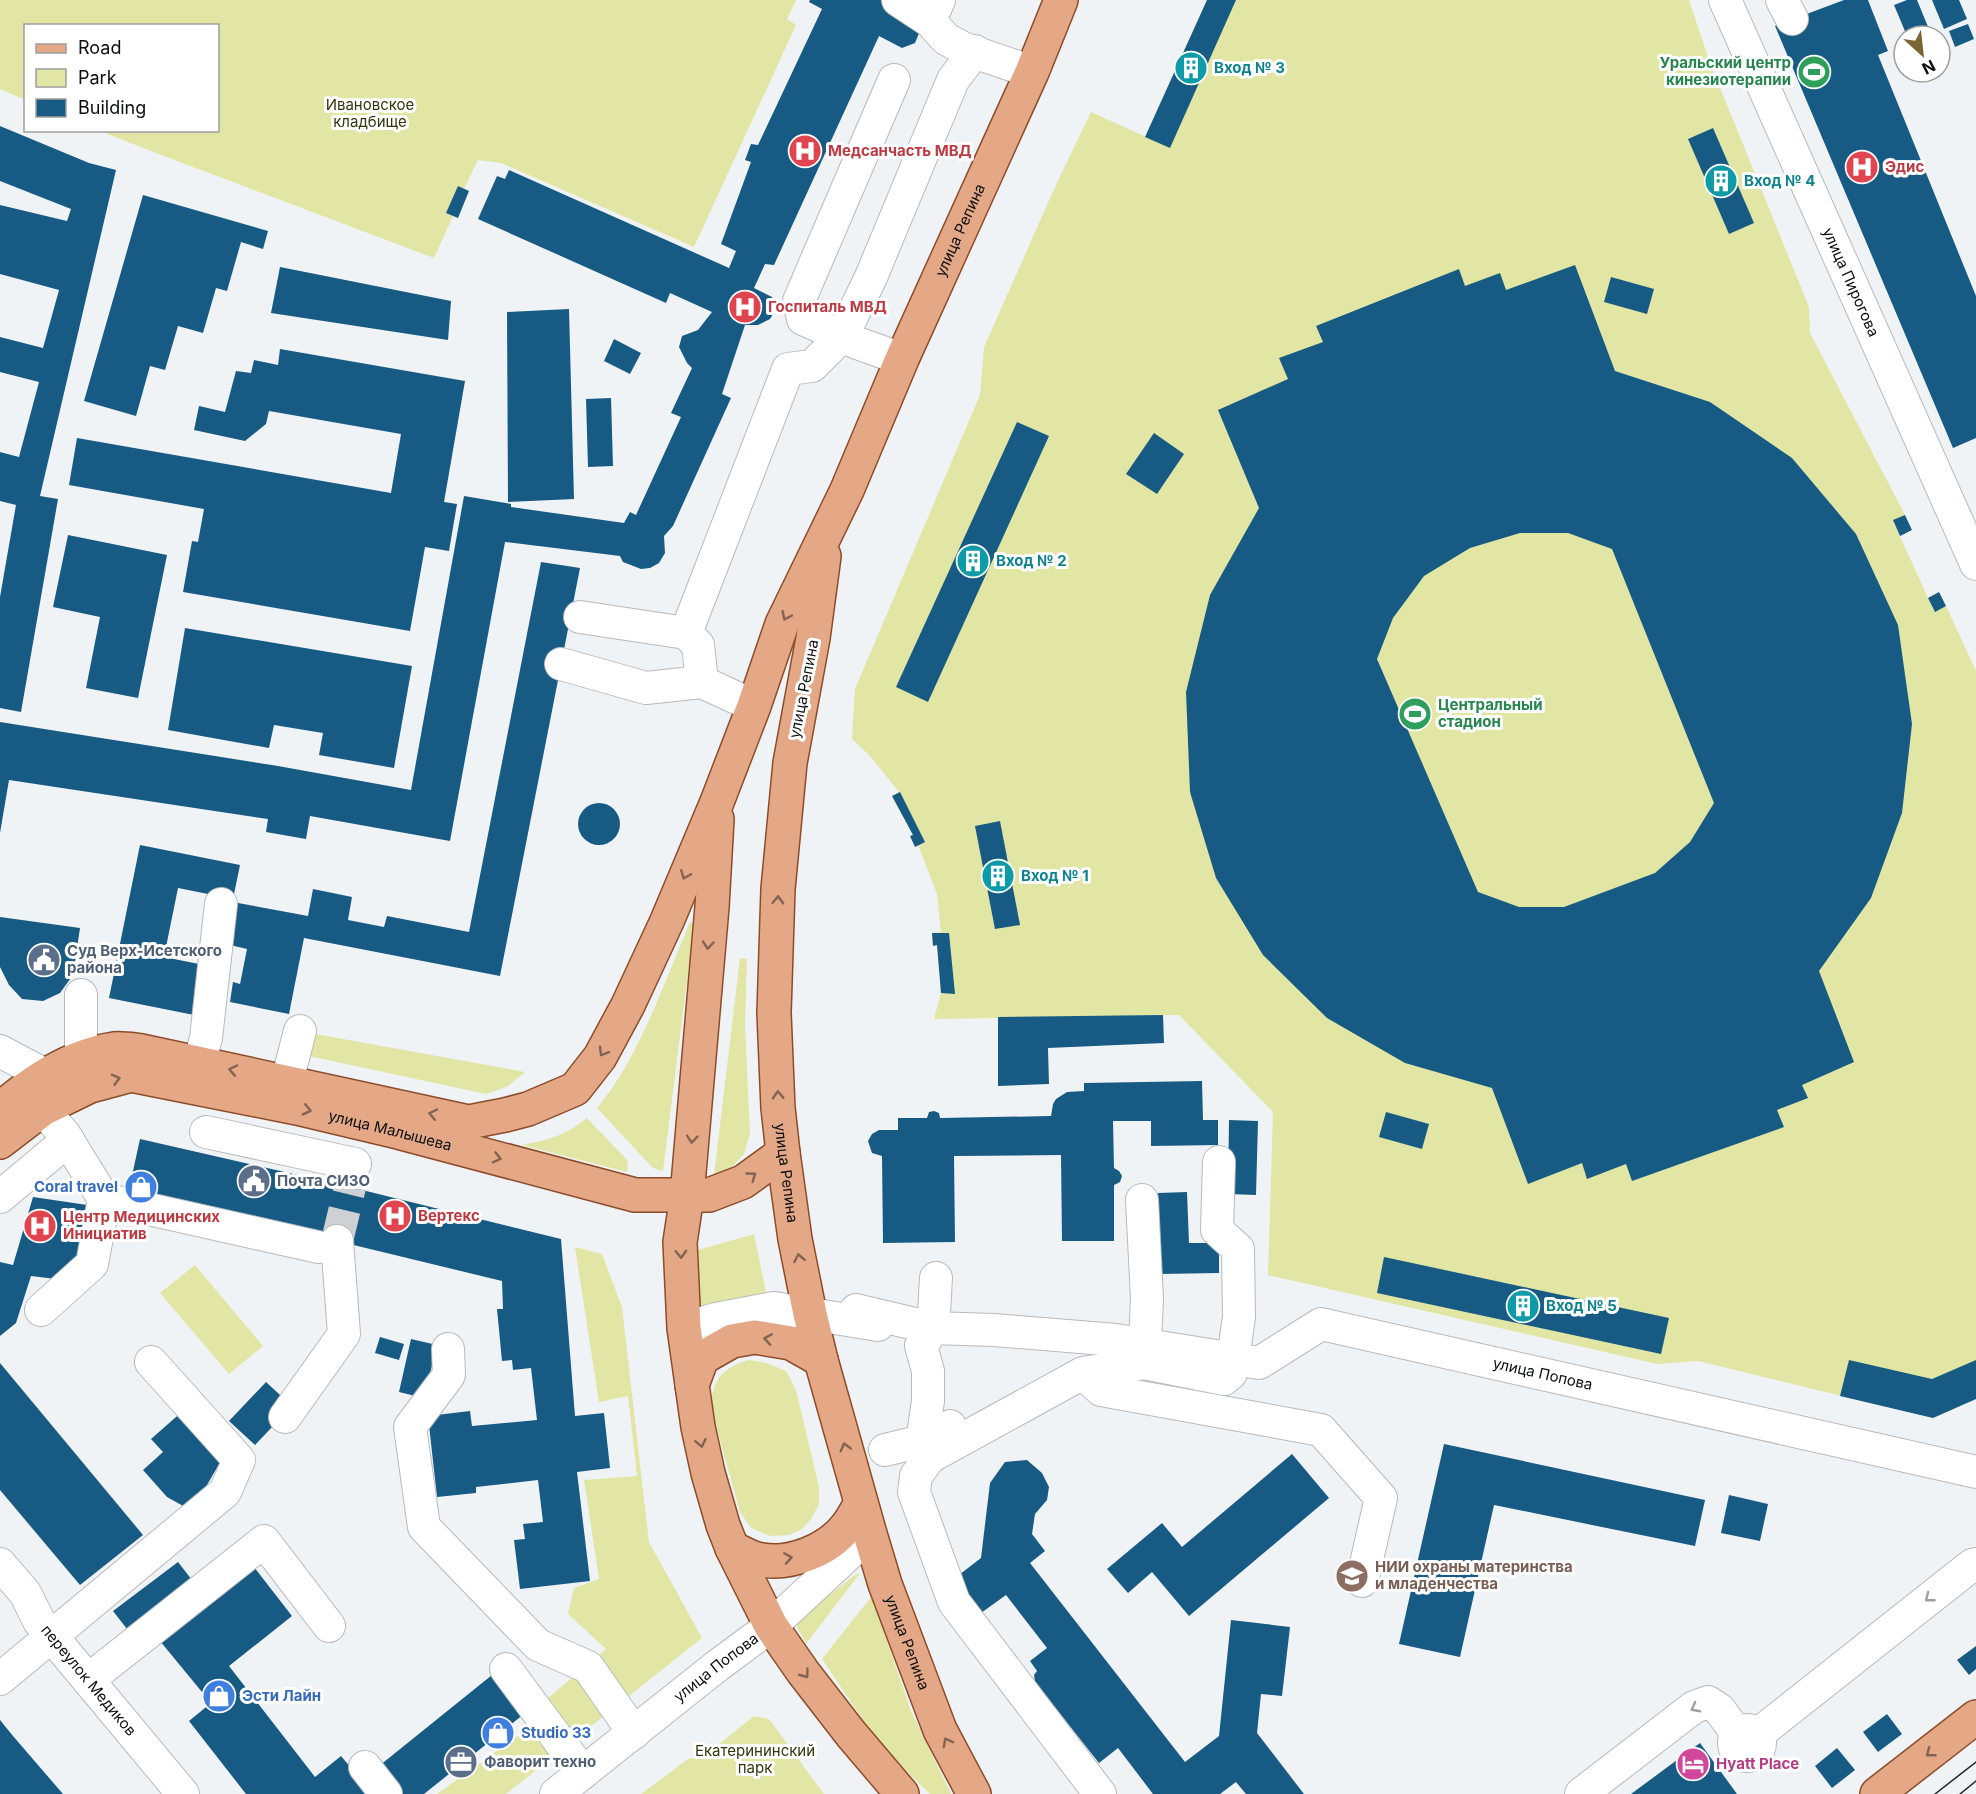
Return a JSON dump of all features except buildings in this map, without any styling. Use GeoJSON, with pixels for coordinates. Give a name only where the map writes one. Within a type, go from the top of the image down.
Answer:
{"type":"FeatureCollection","features":[{"type":"Feature","properties":{"kind":"main road","name":"улица Репина"},"geometry":{"type":"LineString","coordinates":[[393,1105],[469,1122],[517,1112],[575,1089],[600,1057],[668,921],[754,706],[782,624],[869,440],[902,359],[1032,72],[1061,0]]}},
{"type":"Feature","properties":{"kind":"main road","name":"улица Репина"},"geometry":{"type":"LineString","coordinates":[[829,525],[813,638],[790,763],[778,889],[774,1012],[778,1108],[783,1153],[795,1239],[810,1314],[865,1519],[885,1584],[940,1730],[974,1794]]}},
{"type":"Feature","properties":{"kind":"main road","name":"улица Репина"},"geometry":{"type":"LineString","coordinates":[[717,802],[715,865],[687,1196],[680,1242],[684,1328],[698,1427],[708,1473],[732,1548],[771,1626],[850,1734],[902,1794]]}},
{"type":"Feature","properties":{"kind":"main road","name":"улица Малышева"},"geometry":{"type":"LineString","coordinates":[[0,1109],[38,1091],[81,1057],[115,1049],[142,1051],[196,1075],[362,1123],[635,1195],[709,1195],[743,1182],[783,1153]]}},
{"type":"Feature","properties":{"kind":"main road","name":"улица Малышева"},"geometry":{"type":"LineString","coordinates":[[38,1091],[77,1092],[90,1086],[131,1075],[196,1075],[287,1081],[393,1105]]}},
{"type":"Feature","properties":{"kind":"main road","name":"улица Малышева"},"geometry":{"type":"LineString","coordinates":[[0,1142],[38,1091]]}},
{"type":"Feature","properties":{"kind":"main road"},"geometry":{"type":"LineString","coordinates":[[692,1385],[702,1358],[732,1341],[755,1337],[791,1343],[821,1360]]}},
{"type":"Feature","properties":{"kind":"main road"},"geometry":{"type":"LineString","coordinates":[[732,1548],[761,1560],[789,1560],[817,1551],[847,1527],[865,1519]]}},
{"type":"Feature","properties":{"kind":"main road"},"geometry":{"type":"LineString","coordinates":[[1877,1794],[1976,1718]]}},
{"type":"Feature","properties":{"kind":"street"},"geometry":{"type":"LineString","coordinates":[[898,0],[934,11],[946,39],[965,49],[1032,72]]}},
{"type":"Feature","properties":{"kind":"street","name":"улица Пирогова"},"geometry":{"type":"LineString","coordinates":[[1725,0],[1972,546]]}},
{"type":"Feature","properties":{"kind":"street"},"geometry":{"type":"LineString","coordinates":[[686,633],[788,369],[812,366],[843,335],[871,277],[953,80],[975,51]]}},
{"type":"Feature","properties":{"kind":"street"},"geometry":{"type":"LineString","coordinates":[[894,80],[799,301],[803,319],[857,343],[902,359]]}},
{"type":"Feature","properties":{"kind":"street"},"geometry":{"type":"LineString","coordinates":[[580,617],[686,633],[698,645],[702,682]]}},
{"type":"Feature","properties":{"kind":"street"},"geometry":{"type":"LineString","coordinates":[[561,664],[646,688],[702,682],[754,706]]}},
{"type":"Feature","properties":{"kind":"street"},"geometry":{"type":"LineString","coordinates":[[196,1075],[206,1038],[221,904]]}},
{"type":"Feature","properties":{"kind":"street"},"geometry":{"type":"LineString","coordinates":[[77,1092],[81,1057],[81,994]]}},
{"type":"Feature","properties":{"kind":"street"},"geometry":{"type":"LineString","coordinates":[[287,1081],[300,1031]]}},
{"type":"Feature","properties":{"kind":"street"},"geometry":{"type":"LineString","coordinates":[[0,1051],[38,1091],[104,1199],[92,1264],[41,1310]]}},
{"type":"Feature","properties":{"kind":"street"},"geometry":{"type":"LineString","coordinates":[[206,1132],[352,1175],[354,1152],[362,1123]]}},
{"type":"Feature","properties":{"kind":"street"},"geometry":{"type":"LineString","coordinates":[[0,1197],[68,1140]]}},
{"type":"Feature","properties":{"kind":"street"},"geometry":{"type":"LineString","coordinates":[[1219,1162],[1217,1230],[1238,1249],[1239,1317],[1233,1358]]}},
{"type":"Feature","properties":{"kind":"street"},"geometry":{"type":"LineString","coordinates":[[104,1199],[328,1244],[344,1334],[285,1417]]}},
{"type":"Feature","properties":{"kind":"street"},"geometry":{"type":"LineString","coordinates":[[1135,1349],[1147,1299],[1142,1200]]}},
{"type":"Feature","properties":{"kind":"street"},"geometry":{"type":"LineString","coordinates":[[936,1278],[926,1337],[928,1371],[926,1449],[916,1476],[914,1492],[954,1602],[1100,1794]]}},
{"type":"Feature","properties":{"kind":"street"},"geometry":{"type":"LineString","coordinates":[[684,1328],[716,1319],[774,1308],[896,1328],[926,1337]]}},
{"type":"Feature","properties":{"kind":"street","name":"улица Попова"},"geometry":{"type":"LineString","coordinates":[[856,1310],[926,1337],[994,1330],[1259,1363],[1321,1324],[1976,1472]]}},
{"type":"Feature","properties":{"kind":"street"},"geometry":{"type":"LineString","coordinates":[[448,1348],[449,1375],[410,1427],[424,1527],[538,1645],[588,1667],[634,1733]]}},
{"type":"Feature","properties":{"kind":"street"},"geometry":{"type":"LineString","coordinates":[[926,1449],[1135,1349]]}},
{"type":"Feature","properties":{"kind":"street"},"geometry":{"type":"LineString","coordinates":[[885,1450],[926,1449],[1135,1349]]}},
{"type":"Feature","properties":{"kind":"street"},"geometry":{"type":"LineString","coordinates":[[0,1680],[225,1492],[239,1460],[151,1362]]}},
{"type":"Feature","properties":{"kind":"street"},"geometry":{"type":"LineString","coordinates":[[1083,1373],[1101,1390],[1321,1430],[1381,1498],[1362,1581]]}},
{"type":"Feature","properties":{"kind":"street","name":"улица Попова"},"geometry":{"type":"LineString","coordinates":[[556,1794],[771,1626],[865,1519]]}},
{"type":"Feature","properties":{"kind":"street"},"geometry":{"type":"LineString","coordinates":[[88,1680],[264,1541],[329,1626]]}},
{"type":"Feature","properties":{"kind":"street"},"geometry":{"type":"LineString","coordinates":[[1581,1794],[1694,1707],[1708,1702],[1747,1734],[1976,1563]]}},
{"type":"Feature","properties":{"kind":"street","name":"переулок Медиков"},"geometry":{"type":"LineString","coordinates":[[0,1564],[25,1593],[39,1621],[183,1794]]}},
{"type":"Feature","properties":{"kind":"street"},"geometry":{"type":"LineString","coordinates":[[506,1668],[583,1773]]}},
{"type":"Feature","properties":{"kind":"street"},"geometry":{"type":"LineString","coordinates":[[364,1767],[386,1794]]}},
{"type":"Feature","properties":{"kind":"green space","name":"Ивановское кладбище"},"geometry":{"type":"Polygon","coordinates":[[[0,0],[796,0],[787,19],[796,25],[694,247],[501,163],[478,160],[464,189],[458,187],[446,213],[453,216],[434,258],[103,132],[219,132],[219,24],[24,24],[24,100],[0,89],[0,0]]]}},
{"type":"Feature","properties":{"kind":"green space","name":"Центральный стадион"},"geometry":{"type":"Polygon","coordinates":[[[1207,0],[1689,0],[1710,63],[1809,307],[1810,333],[1905,515],[1893,521],[1934,611],[1946,606],[1976,671],[1976,1399],[1933,1418],[1698,1361],[1657,1364],[1268,1275],[1273,1112],[1179,1015],[934,1019],[941,993],[937,945],[933,946],[932,933],[941,932],[937,894],[918,845],[915,847],[910,836],[913,834],[892,796],[899,792],[870,756],[852,739],[855,689],[980,395],[984,347],[1091,112],[1146,137],[1207,0]]]}},
{"type":"Feature","properties":{"kind":"green space"},"geometry":{"type":"Polygon","coordinates":[[[690,922],[694,924],[663,1171],[653,1168],[597,1108],[626,1066],[638,1043],[690,922]]]}},
{"type":"Feature","properties":{"kind":"green space"},"geometry":{"type":"Polygon","coordinates":[[[740,958],[747,959],[745,1025],[750,1133],[744,1154],[731,1168],[714,1175],[740,958]]]}},
{"type":"Feature","properties":{"kind":"green space"},"geometry":{"type":"Polygon","coordinates":[[[310,1033],[525,1072],[508,1086],[486,1094],[304,1055],[310,1033]]]}},
{"type":"Feature","properties":{"kind":"green space"},"geometry":{"type":"Polygon","coordinates":[[[587,1118],[628,1161],[627,1172],[522,1145],[557,1136],[587,1118]]]}},
{"type":"Feature","properties":{"kind":"green space"},"geometry":{"type":"Polygon","coordinates":[[[754,1234],[766,1292],[699,1307],[698,1250],[754,1234]]]}},
{"type":"Feature","properties":{"kind":"green space"},"geometry":{"type":"Polygon","coordinates":[[[575,1247],[602,1254],[622,1307],[649,1542],[702,1638],[506,1794],[437,1794],[544,1717],[548,1698],[606,1649],[568,1614],[574,1588],[599,1579],[584,1480],[637,1476],[628,1396],[599,1402],[575,1247]]]}},
{"type":"Feature","properties":{"kind":"green space"},"geometry":{"type":"Polygon","coordinates":[[[195,1265],[263,1346],[229,1374],[160,1293],[195,1265]]]}},
{"type":"Feature","properties":{"kind":"green space"},"geometry":{"type":"Polygon","coordinates":[[[748,1360],[767,1363],[786,1371],[796,1390],[819,1487],[819,1504],[811,1519],[802,1529],[789,1535],[770,1536],[751,1528],[740,1512],[710,1404],[714,1387],[721,1375],[748,1360]]]}},
{"type":"Feature","properties":{"kind":"green space"},"geometry":{"type":"Polygon","coordinates":[[[860,1573],[806,1644],[796,1625],[798,1620],[860,1573]]]}},
{"type":"Feature","properties":{"kind":"green space"},"geometry":{"type":"Polygon","coordinates":[[[872,1596],[910,1709],[951,1794],[930,1794],[893,1758],[863,1720],[822,1659],[872,1596]]]}},
{"type":"Feature","properties":{"kind":"green space","name":"Екатерининский парк"},"geometry":{"type":"Polygon","coordinates":[[[754,1716],[769,1719],[824,1794],[641,1794],[688,1759],[707,1754],[754,1716]]]}},
{"type":"Feature","properties":{"kind":"tunnel"},"geometry":{"type":"LineString","coordinates":[[337,1241],[350,1187]]}},
{"type":"Feature","properties":{"kind":"tram line"},"geometry":{"type":"LineString","coordinates":[[1935,1794],[1976,1762]]}},
{"type":"Feature","properties":{"kind":"tram line"},"geometry":{"type":"LineString","coordinates":[[1960,1794],[1976,1781]]}},
{"type":"Feature","properties":{"kind":"place","name":"Вход № 3"},"geometry":{"type":"Point","coordinates":[1191,68]}},
{"type":"Feature","properties":{"kind":"place","name":"Уральский центр кинезиотерапии"},"geometry":{"type":"Point","coordinates":[1814,72]}},
{"type":"Feature","properties":{"kind":"place","name":"Медсанчасть МВД"},"geometry":{"type":"Point","coordinates":[805,151]}},
{"type":"Feature","properties":{"kind":"place","name":"Эдис"},"geometry":{"type":"Point","coordinates":[1862,167]}},
{"type":"Feature","properties":{"kind":"place","name":"Вход № 4"},"geometry":{"type":"Point","coordinates":[1721,181]}},
{"type":"Feature","properties":{"kind":"place","name":"Госпиталь МВД"},"geometry":{"type":"Point","coordinates":[745,307]}},
{"type":"Feature","properties":{"kind":"place","name":"Вход № 2"},"geometry":{"type":"Point","coordinates":[973,561]}},
{"type":"Feature","properties":{"kind":"place","name":"Центральный стадион"},"geometry":{"type":"Point","coordinates":[1415,714]}},
{"type":"Feature","properties":{"kind":"place","name":"Вход № 1"},"geometry":{"type":"Point","coordinates":[998,876]}},
{"type":"Feature","properties":{"kind":"place","name":"Суд Верх-Исетского района"},"geometry":{"type":"Point","coordinates":[44,960]}},
{"type":"Feature","properties":{"kind":"place","name":"Почта СИЗО"},"geometry":{"type":"Point","coordinates":[254,1181]}},
{"type":"Feature","properties":{"kind":"place","name":"Coral travel"},"geometry":{"type":"Point","coordinates":[141,1187]}},
{"type":"Feature","properties":{"kind":"place","name":"Вертекс"},"geometry":{"type":"Point","coordinates":[395,1216]}},
{"type":"Feature","properties":{"kind":"place","name":"Центр Медицинских Инициатив"},"geometry":{"type":"Point","coordinates":[40,1226]}},
{"type":"Feature","properties":{"kind":"place","name":"Вход № 5"},"geometry":{"type":"Point","coordinates":[1523,1306]}},
{"type":"Feature","properties":{"kind":"place","name":"НИИ охраны материнства и младенчества"},"geometry":{"type":"Point","coordinates":[1352,1576]}},
{"type":"Feature","properties":{"kind":"place","name":"Эсти Лайн"},"geometry":{"type":"Point","coordinates":[219,1696]}},
{"type":"Feature","properties":{"kind":"place","name":"Studio 33"},"geometry":{"type":"Point","coordinates":[498,1733]}},
{"type":"Feature","properties":{"kind":"place","name":"Фаворит техно"},"geometry":{"type":"Point","coordinates":[461,1762]}},
{"type":"Feature","properties":{"kind":"place","name":"Hyatt Place"},"geometry":{"type":"Point","coordinates":[1693,1764]}}]}
